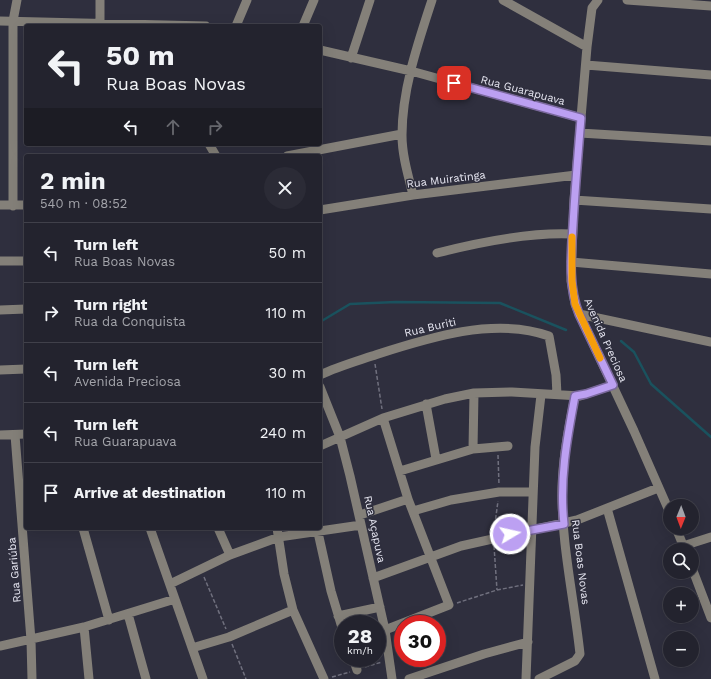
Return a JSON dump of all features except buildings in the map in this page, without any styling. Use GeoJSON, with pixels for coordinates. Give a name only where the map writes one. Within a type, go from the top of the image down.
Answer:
{"type":"FeatureCollection","features":[{"type":"Feature","properties":{"kind":"street"},"geometry":{"type":"LineString","coordinates":[[13,206],[13,21],[17,0]]}},
{"type":"Feature","properties":{"kind":"street"},"geometry":{"type":"LineString","coordinates":[[0,21],[100,24],[100,0]]}},
{"type":"Feature","properties":{"kind":"street"},"geometry":{"type":"LineString","coordinates":[[237,24],[247,0]]}},
{"type":"Feature","properties":{"kind":"street"},"geometry":{"type":"LineString","coordinates":[[305,24],[314,0]]}},
{"type":"Feature","properties":{"kind":"street"},"geometry":{"type":"LineString","coordinates":[[350,58],[370,0]]}},
{"type":"Feature","properties":{"kind":"street"},"geometry":{"type":"LineString","coordinates":[[413,195],[406,169],[402,134],[405,103],[411,71],[432,0]]}},
{"type":"Feature","properties":{"kind":"street"},"geometry":{"type":"LineString","coordinates":[[503,0],[588,47]]}},
{"type":"Feature","properties":{"kind":"street","name":"Avenida Preciosa"},"geometry":{"type":"LineString","coordinates":[[598,0],[592,8],[581,118],[572,234],[572,287],[579,314],[613,385],[663,499]]}},
{"type":"Feature","properties":{"kind":"street"},"geometry":{"type":"LineString","coordinates":[[627,0],[711,6]]}},
{"type":"Feature","properties":{"kind":"street","name":"Rua Guarapuava"},"geometry":{"type":"LineString","coordinates":[[322,51],[411,71],[581,118]]}},
{"type":"Feature","properties":{"kind":"street"},"geometry":{"type":"LineString","coordinates":[[586,65],[711,75]]}},
{"type":"Feature","properties":{"kind":"street"},"geometry":{"type":"LineString","coordinates":[[580,133],[711,141]]}},
{"type":"Feature","properties":{"kind":"street"},"geometry":{"type":"LineString","coordinates":[[297,154],[402,134]]}},
{"type":"Feature","properties":{"kind":"street","name":"Rua Muiratinga"},"geometry":{"type":"LineString","coordinates":[[322,210],[413,195],[576,175]]}},
{"type":"Feature","properties":{"kind":"street"},"geometry":{"type":"LineString","coordinates":[[574,200],[711,209]]}},
{"type":"Feature","properties":{"kind":"street"},"geometry":{"type":"LineString","coordinates":[[0,206],[24,205]]}},
{"type":"Feature","properties":{"kind":"street"},"geometry":{"type":"LineString","coordinates":[[437,253],[481,243],[526,237],[572,234]]}},
{"type":"Feature","properties":{"kind":"street"},"geometry":{"type":"LineString","coordinates":[[0,261],[24,262]]}},
{"type":"Feature","properties":{"kind":"street"},"geometry":{"type":"LineString","coordinates":[[571,262],[711,274]]}},
{"type":"Feature","properties":{"kind":"street"},"geometry":{"type":"LineString","coordinates":[[0,310],[24,309]]}},
{"type":"Feature","properties":{"kind":"street"},"geometry":{"type":"LineString","coordinates":[[579,314],[711,342]]}},
{"type":"Feature","properties":{"kind":"street","name":"Rua Buriti"},"geometry":{"type":"LineString","coordinates":[[322,374],[341,366],[422,340],[479,330],[522,331],[545,335],[549,338],[556,375],[557,395]]}},
{"type":"Feature","properties":{"kind":"street"},"geometry":{"type":"LineString","coordinates":[[0,370],[24,369]]}},
{"type":"Feature","properties":{"kind":"street"},"geometry":{"type":"LineString","coordinates":[[322,445],[383,418],[426,404],[474,393],[512,392],[575,396],[613,385]]}},
{"type":"Feature","properties":{"kind":"street","name":"Rua Açapuva"},"geometry":{"type":"LineString","coordinates":[[322,392],[340,437],[360,515],[382,615]]}},
{"type":"Feature","properties":{"kind":"street"},"geometry":{"type":"LineString","coordinates":[[473,449],[474,393]]}},
{"type":"Feature","properties":{"kind":"street"},"geometry":{"type":"LineString","coordinates":[[526,679],[533,531],[535,446],[541,395]]}},
{"type":"Feature","properties":{"kind":"street","name":"Rua Boas Novas"},"geometry":{"type":"LineString","coordinates":[[539,679],[575,662],[580,654],[568,574],[562,486],[575,396]]}},
{"type":"Feature","properties":{"kind":"street"},"geometry":{"type":"LineString","coordinates":[[426,404],[436,459]]}},
{"type":"Feature","properties":{"kind":"street"},"geometry":{"type":"LineString","coordinates":[[383,418],[408,499],[449,605],[386,630]]}},
{"type":"Feature","properties":{"kind":"street"},"geometry":{"type":"LineString","coordinates":[[0,435],[24,434]]}},
{"type":"Feature","properties":{"kind":"street","name":"Rua Gariúba"},"geometry":{"type":"LineString","coordinates":[[15,435],[31,640],[32,679]]}},
{"type":"Feature","properties":{"kind":"street"},"geometry":{"type":"LineString","coordinates":[[400,471],[473,449],[508,446]]}},
{"type":"Feature","properties":{"kind":"street"},"geometry":{"type":"LineString","coordinates":[[373,578],[461,546],[564,524],[658,488]]}},
{"type":"Feature","properties":{"kind":"street"},"geometry":{"type":"LineString","coordinates":[[413,511],[451,500],[499,492],[533,492]]}},
{"type":"Feature","properties":{"kind":"street"},"geometry":{"type":"LineString","coordinates":[[360,515],[408,499]]}},
{"type":"Feature","properties":{"kind":"street"},"geometry":{"type":"LineString","coordinates":[[607,508],[655,679]]}},
{"type":"Feature","properties":{"kind":"street"},"geometry":{"type":"LineString","coordinates":[[322,530],[361,525]]}},
{"type":"Feature","properties":{"kind":"street"},"geometry":{"type":"LineString","coordinates":[[84,530],[109,620]]}},
{"type":"Feature","properties":{"kind":"street"},"geometry":{"type":"LineString","coordinates":[[151,530],[203,679]]}},
{"type":"Feature","properties":{"kind":"street"},"geometry":{"type":"LineString","coordinates":[[219,530],[230,555]]}},
{"type":"Feature","properties":{"kind":"street"},"geometry":{"type":"LineString","coordinates":[[170,584],[278,533],[318,530],[338,615]]}},
{"type":"Feature","properties":{"kind":"street"},"geometry":{"type":"LineString","coordinates":[[278,533],[284,574],[293,610],[324,679]]}},
{"type":"Feature","properties":{"kind":"street"},"geometry":{"type":"LineString","coordinates":[[696,543],[711,537]]}},
{"type":"Feature","properties":{"kind":"street"},"geometry":{"type":"LineString","coordinates":[[696,579],[711,618]]}},
{"type":"Feature","properties":{"kind":"street"},"geometry":{"type":"LineString","coordinates":[[0,646],[84,627],[174,599]]}},
{"type":"Feature","properties":{"kind":"street"},"geometry":{"type":"LineString","coordinates":[[343,615],[380,607]]}},
{"type":"Feature","properties":{"kind":"street"},"geometry":{"type":"LineString","coordinates":[[192,648],[229,637],[293,610]]}},
{"type":"Feature","properties":{"kind":"street"},"geometry":{"type":"LineString","coordinates":[[128,614],[146,679]]}},
{"type":"Feature","properties":{"kind":"street"},"geometry":{"type":"LineString","coordinates":[[84,627],[89,679]]}},
{"type":"Feature","properties":{"kind":"street","name":"Rua Açapuva"},"geometry":{"type":"LineString","coordinates":[[386,637],[392,679]]}},
{"type":"Feature","properties":{"kind":"street"},"geometry":{"type":"LineString","coordinates":[[409,679],[484,654],[528,642]]}},
{"type":"Feature","properties":{"kind":"path"},"geometry":{"type":"LineString","coordinates":[[374,356],[383,418]]}},
{"type":"Feature","properties":{"kind":"path"},"geometry":{"type":"LineString","coordinates":[[498,447],[499,492]]}},
{"type":"Feature","properties":{"kind":"path"},"geometry":{"type":"LineString","coordinates":[[201,570],[246,679]]}},
{"type":"Feature","properties":{"kind":"path"},"geometry":{"type":"LineString","coordinates":[[449,605],[497,590],[530,584]]}},
{"type":"Feature","properties":{"kind":"waterway"},"geometry":{"type":"LineString","coordinates":[[322,321],[350,304],[396,302],[500,303],[566,330]]}},
{"type":"Feature","properties":{"kind":"waterway"},"geometry":{"type":"LineString","coordinates":[[621,341],[634,352],[651,384],[711,437]]}},
{"type":"Feature","properties":{"kind":"slow traffic"},"geometry":{"type":"LineString","coordinates":[[572,237],[571,262],[575,304],[600,358]]}},
{"type":"Feature","properties":{"kind":"route"},"geometry":{"type":"LineString","coordinates":[[454,83],[581,118],[574,200],[571,262],[572,281],[575,304],[613,385],[580,396],[575,396],[565,451],[562,486],[562,510],[564,524],[533,531],[510,534]]}}]}
